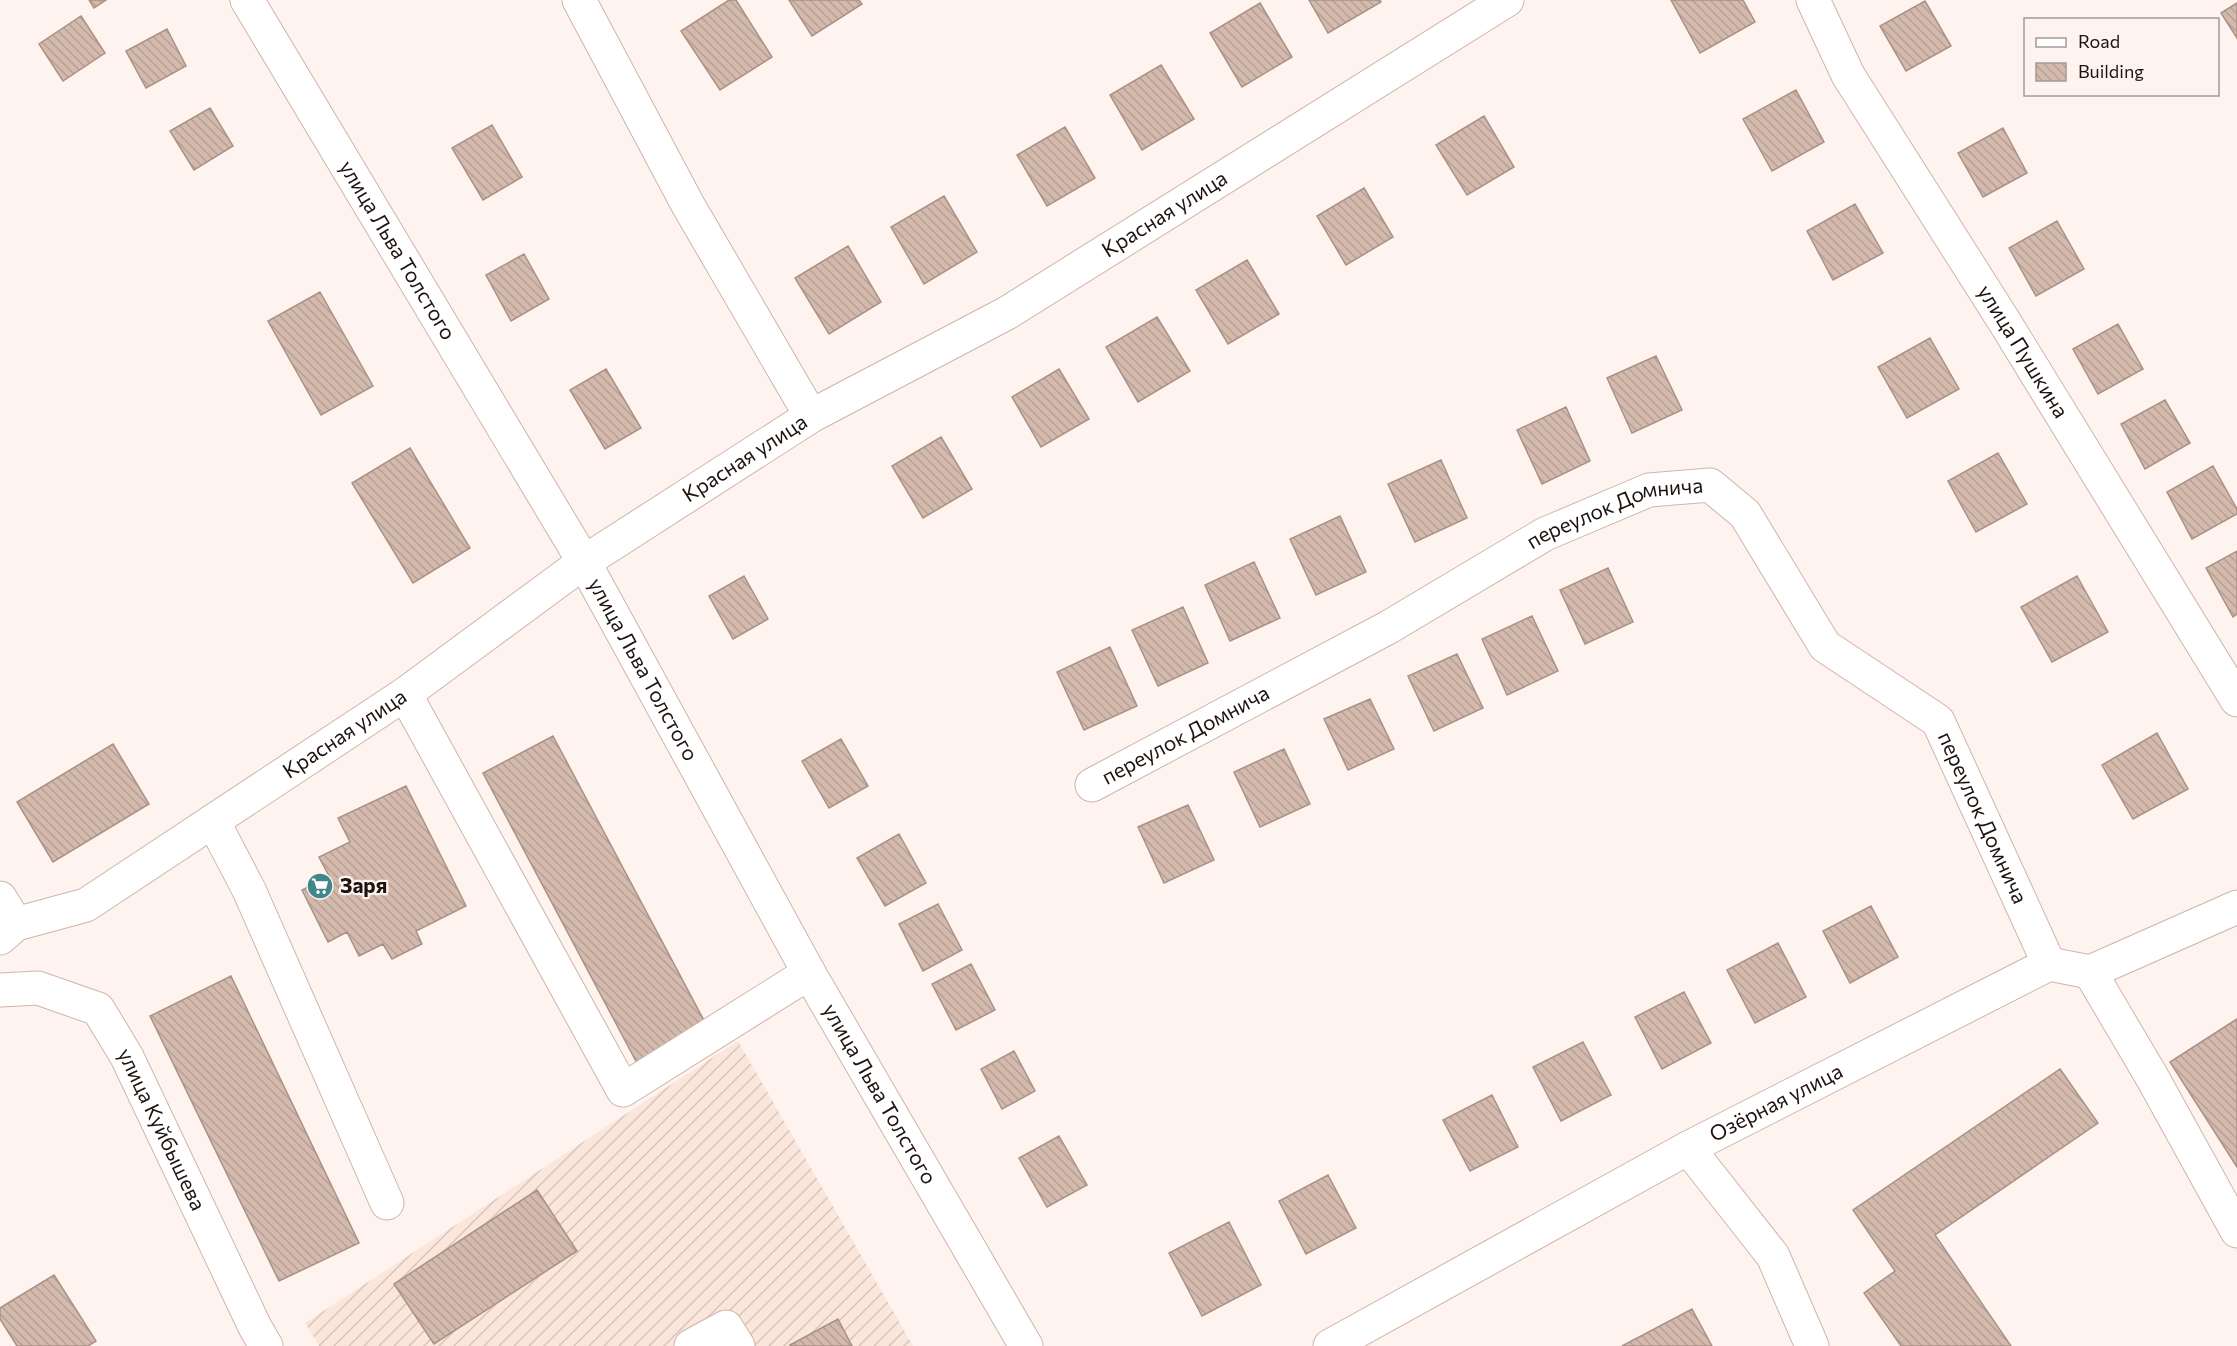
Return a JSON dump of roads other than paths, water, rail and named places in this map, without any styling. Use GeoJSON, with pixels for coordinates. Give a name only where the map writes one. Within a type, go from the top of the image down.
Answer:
{"type":"FeatureCollection","features":[{"type":"Feature","properties":{"kind":"street","name":"улица Льва Толстого"},"geometry":{"type":"LineString","coordinates":[[247,0],[584,562],[809,973],[1026,1346]]}},
{"type":"Feature","properties":{"kind":"street"},"geometry":{"type":"LineString","coordinates":[[579,0],[688,205],[811,416]]}},
{"type":"Feature","properties":{"kind":"street","name":"Красная улица"},"geometry":{"type":"LineString","coordinates":[[5,920],[86,905],[405,694],[584,562],[811,416],[1007,313],[1507,0]]}},
{"type":"Feature","properties":{"kind":"street","name":"улица Пушкина"},"geometry":{"type":"LineString","coordinates":[[1813,0],[1848,75],[2004,321],[2237,700]]}},
{"type":"Feature","properties":{"kind":"street","name":"переулок Домнича"},"geometry":{"type":"LineString","coordinates":[[1092,785],[1389,627],[1545,534],[1649,490],[1710,486],[1745,514],[1825,646],[1938,721],[2049,964]]}},
{"type":"Feature","properties":{"kind":"street"},"geometry":{"type":"LineString","coordinates":[[405,694],[623,1090],[809,973]]}},
{"type":"Feature","properties":{"kind":"street"},"geometry":{"type":"LineString","coordinates":[[213,821],[249,890],[387,1203]]}},
{"type":"Feature","properties":{"kind":"street"},"geometry":{"type":"LineString","coordinates":[[2049,964],[2090,972],[2237,907]]}},
{"type":"Feature","properties":{"kind":"street","name":"Озёрная улица"},"geometry":{"type":"LineString","coordinates":[[1330,1346],[1688,1148],[2049,964]]}},
{"type":"Feature","properties":{"kind":"street"},"geometry":{"type":"LineString","coordinates":[[2090,972],[2152,1077],[2237,1231]]}},
{"type":"Feature","properties":{"kind":"street","name":"улица Куйбышева"},"geometry":{"type":"LineString","coordinates":[[0,990],[38,988],[98,1009],[128,1057],[266,1346]]}},
{"type":"Feature","properties":{"kind":"street"},"geometry":{"type":"LineString","coordinates":[[1688,1148],[1773,1256],[1812,1346]]}},
{"type":"Feature","properties":{"kind":"street"},"geometry":{"type":"LineString","coordinates":[[691,1346],[726,1327],[738,1346]]}},
{"type":"Feature","properties":{"kind":"place","name":"Заря"},"geometry":{"type":"Point","coordinates":[320,886]}}]}
